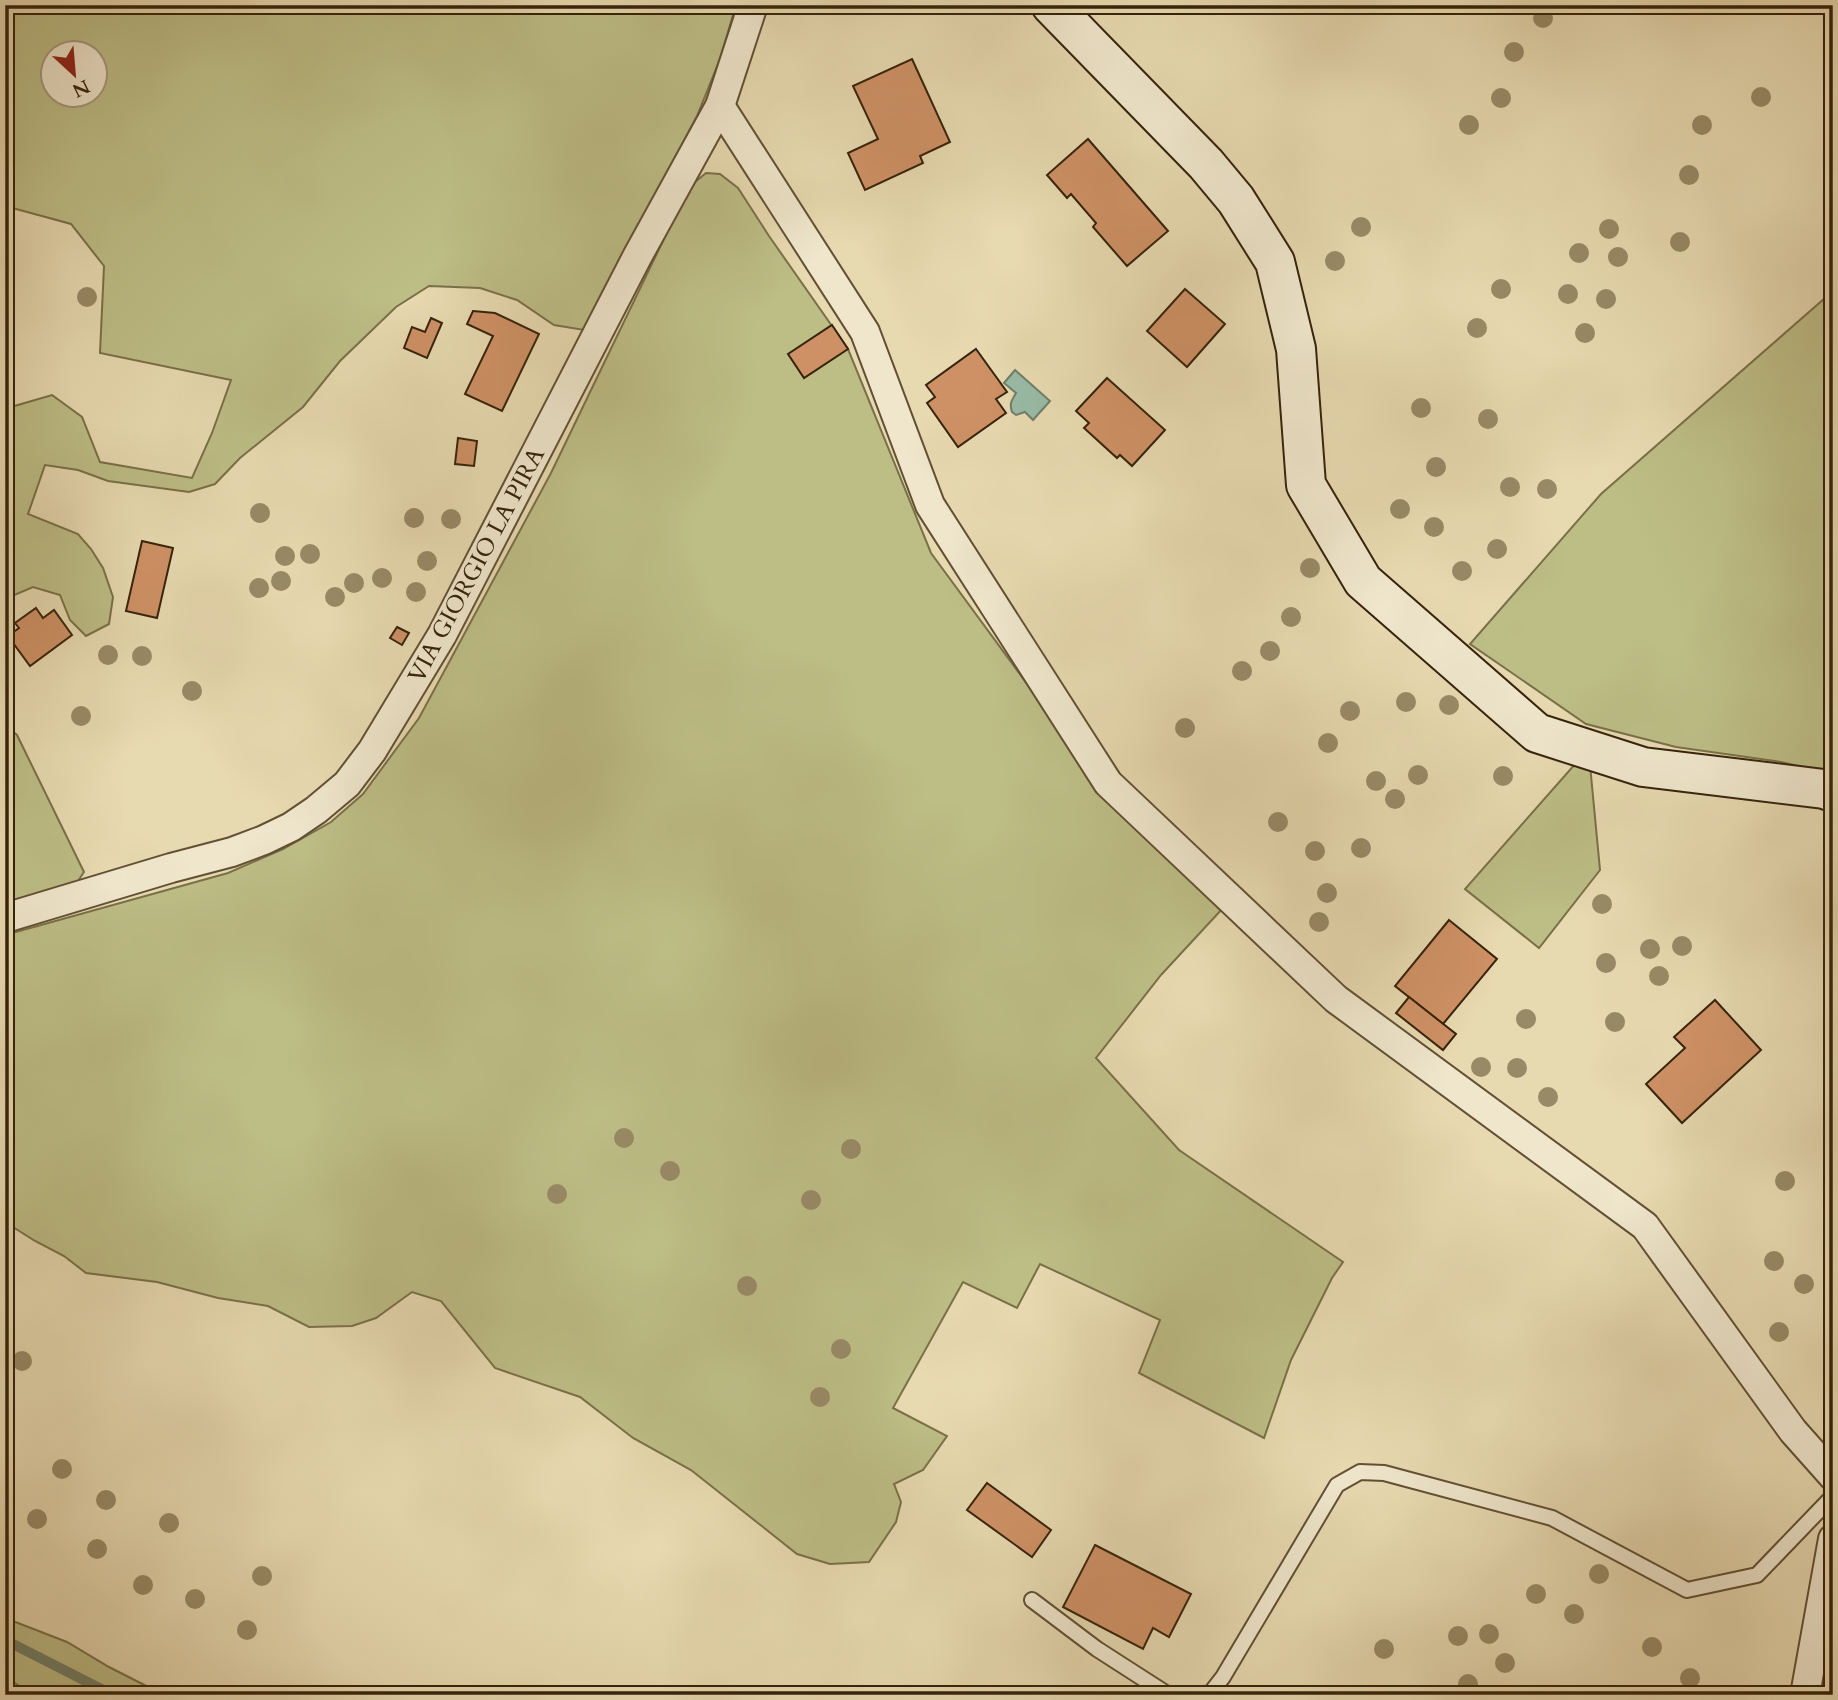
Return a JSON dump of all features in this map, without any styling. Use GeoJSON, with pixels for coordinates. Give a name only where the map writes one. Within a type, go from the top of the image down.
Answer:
{"type":"FeatureCollection","features":[{"type":"Feature","properties":{"kind":"street","name":"VIA GIORGIO LA PIRA"},"geometry":{"type":"LineString","coordinates":[[5,918],[264,841],[316,810],[347,784],[372,751],[442,635],[637,257],[720,106],[753,5]]}},
{"type":"Feature","properties":{"kind":"street"},"geometry":{"type":"LineString","coordinates":[[1051,5],[1206,164],[1236,200],[1275,262],[1296,349],[1306,485],[1363,581],[1537,733],[1643,767],[1833,792]]}},
{"type":"Feature","properties":{"kind":"street"},"geometry":{"type":"LineString","coordinates":[[720,106],[865,332],[930,505],[1108,783],[1336,999],[1645,1226],[1793,1431],[1833,1476]]}},
{"type":"Feature","properties":{"kind":"street"},"geometry":{"type":"LineString","coordinates":[[1805,1695],[1833,1539]]}},
{"type":"Feature","properties":{"kind":"lane"},"geometry":{"type":"LineString","coordinates":[[1209,1695],[1223,1677],[1336,1485],[1360,1472],[1384,1473],[1552,1518],[1687,1590],[1758,1575],[1833,1496]]}},
{"type":"Feature","properties":{"kind":"lane"},"geometry":{"type":"LineString","coordinates":[[1032,1600],[1097,1649],[1171,1695]]}},
{"type":"Feature","properties":{"kind":"green space"},"geometry":{"type":"Polygon","coordinates":[[[5,5],[736,5],[720,59],[697,116],[584,330],[554,325],[517,300],[480,288],[429,286],[396,307],[340,361],[303,407],[240,458],[215,484],[189,492],[108,481],[78,470],[45,465],[28,514],[78,534],[103,568],[113,597],[109,624],[86,636],[70,620],[60,595],[33,587],[5,599],[5,414],[11,407],[52,395],[82,417],[100,462],[192,478],[231,380],[100,353],[104,266],[71,224],[5,206],[5,5]]]}},
{"type":"Feature","properties":{"kind":"green space"},"geometry":{"type":"Polygon","coordinates":[[[706,173],[720,174],[738,188],[848,349],[931,553],[1102,786],[1223,908],[1161,975],[1096,1058],[1179,1150],[1343,1262],[1332,1278],[1291,1360],[1264,1438],[1139,1373],[1160,1320],[1040,1264],[1017,1308],[963,1282],[893,1408],[947,1436],[923,1470],[894,1484],[901,1502],[896,1522],[869,1562],[830,1564],[797,1554],[691,1470],[633,1438],[580,1397],[495,1368],[441,1301],[412,1292],[376,1318],[352,1326],[309,1327],[268,1306],[218,1298],[157,1282],[86,1273],[64,1256],[5,1222],[5,935],[228,873],[283,849],[331,822],[363,794],[419,718],[551,473],[689,187],[706,173]]]}},
{"type":"Feature","properties":{"kind":"green space"},"geometry":{"type":"Polygon","coordinates":[[[1833,291],[1833,774],[1781,762],[1676,747],[1586,724],[1470,644],[1601,494],[1833,291]]]}},
{"type":"Feature","properties":{"kind":"green space"},"geometry":{"type":"Polygon","coordinates":[[[5,725],[17,735],[84,872],[76,884],[5,905],[5,725]]]}},
{"type":"Feature","properties":{"kind":"green space"},"geometry":{"type":"Polygon","coordinates":[[[1576,763],[1590,765],[1600,870],[1539,948],[1465,889],[1576,763]]]}},
{"type":"Feature","properties":{"kind":"green space"},"geometry":{"type":"Polygon","coordinates":[[[5,1618],[67,1642],[164,1695],[32,1695],[5,1676],[5,1618]]]}},
{"type":"Feature","properties":{"kind":"shaded area"},"geometry":{"type":"Polygon","coordinates":[[[1015,370],[1050,401],[1033,420],[1025,412],[1016,415],[1012,412],[1011,404],[1016,393],[1004,383],[1015,370]]]}},
{"type":"Feature","properties":{"kind":"building"},"geometry":{"type":"Polygon","coordinates":[[[912,59],[950,142],[920,156],[923,163],[865,190],[848,153],[878,139],[853,86],[912,59]]]}},
{"type":"Feature","properties":{"kind":"building"},"geometry":{"type":"Polygon","coordinates":[[[1088,139],[1168,231],[1127,266],[1093,227],[1096,223],[1071,194],[1067,198],[1047,175],[1088,139]]]}},
{"type":"Feature","properties":{"kind":"building"},"geometry":{"type":"Polygon","coordinates":[[[1185,289],[1225,324],[1187,367],[1147,331],[1185,289]]]}},
{"type":"Feature","properties":{"kind":"building"},"geometry":{"type":"Polygon","coordinates":[[[473,311],[495,313],[539,334],[502,411],[465,394],[493,336],[467,324],[473,311]]]}},
{"type":"Feature","properties":{"kind":"building"},"geometry":{"type":"Polygon","coordinates":[[[431,318],[442,323],[427,358],[404,348],[412,327],[425,332],[431,318]]]}},
{"type":"Feature","properties":{"kind":"building"},"geometry":{"type":"Polygon","coordinates":[[[832,325],[848,349],[804,378],[788,354],[832,325]]]}},
{"type":"Feature","properties":{"kind":"building"},"geometry":{"type":"Polygon","coordinates":[[[976,349],[1007,392],[996,399],[1006,413],[958,447],[927,403],[935,397],[926,385],[976,349]]]}},
{"type":"Feature","properties":{"kind":"building"},"geometry":{"type":"Polygon","coordinates":[[[1107,378],[1165,430],[1132,466],[1120,455],[1117,458],[1084,428],[1089,423],[1076,411],[1107,378]]]}},
{"type":"Feature","properties":{"kind":"building"},"geometry":{"type":"Polygon","coordinates":[[[458,438],[477,441],[474,466],[455,464],[458,438]]]}},
{"type":"Feature","properties":{"kind":"building"},"geometry":{"type":"Polygon","coordinates":[[[142,541],[173,548],[157,618],[126,611],[142,541]]]}},
{"type":"Feature","properties":{"kind":"building"},"geometry":{"type":"Polygon","coordinates":[[[36,608],[43,618],[54,610],[72,635],[30,666],[8,636],[19,628],[15,623],[36,608]]]}},
{"type":"Feature","properties":{"kind":"building"},"geometry":{"type":"Polygon","coordinates":[[[397,627],[409,633],[402,645],[390,638],[397,627]]]}},
{"type":"Feature","properties":{"kind":"building"},"geometry":{"type":"Polygon","coordinates":[[[1449,920],[1497,959],[1443,1024],[1395,986],[1449,920]]]}},
{"type":"Feature","properties":{"kind":"building"},"geometry":{"type":"Polygon","coordinates":[[[1409,997],[1456,1034],[1443,1050],[1396,1013],[1409,997]]]}},
{"type":"Feature","properties":{"kind":"building"},"geometry":{"type":"Polygon","coordinates":[[[1715,1000],[1761,1050],[1682,1123],[1646,1084],[1685,1048],[1674,1037],[1715,1000]]]}},
{"type":"Feature","properties":{"kind":"building"},"geometry":{"type":"Polygon","coordinates":[[[987,1483],[1051,1530],[1032,1557],[967,1510],[987,1483]]]}},
{"type":"Feature","properties":{"kind":"building"},"geometry":{"type":"Polygon","coordinates":[[[1095,1545],[1191,1594],[1169,1637],[1153,1628],[1143,1649],[1063,1607],[1095,1545]]]}},
{"type":"Feature","properties":{"kind":"waterway"},"geometry":{"type":"LineString","coordinates":[[5,1640],[113,1695]]}}]}
